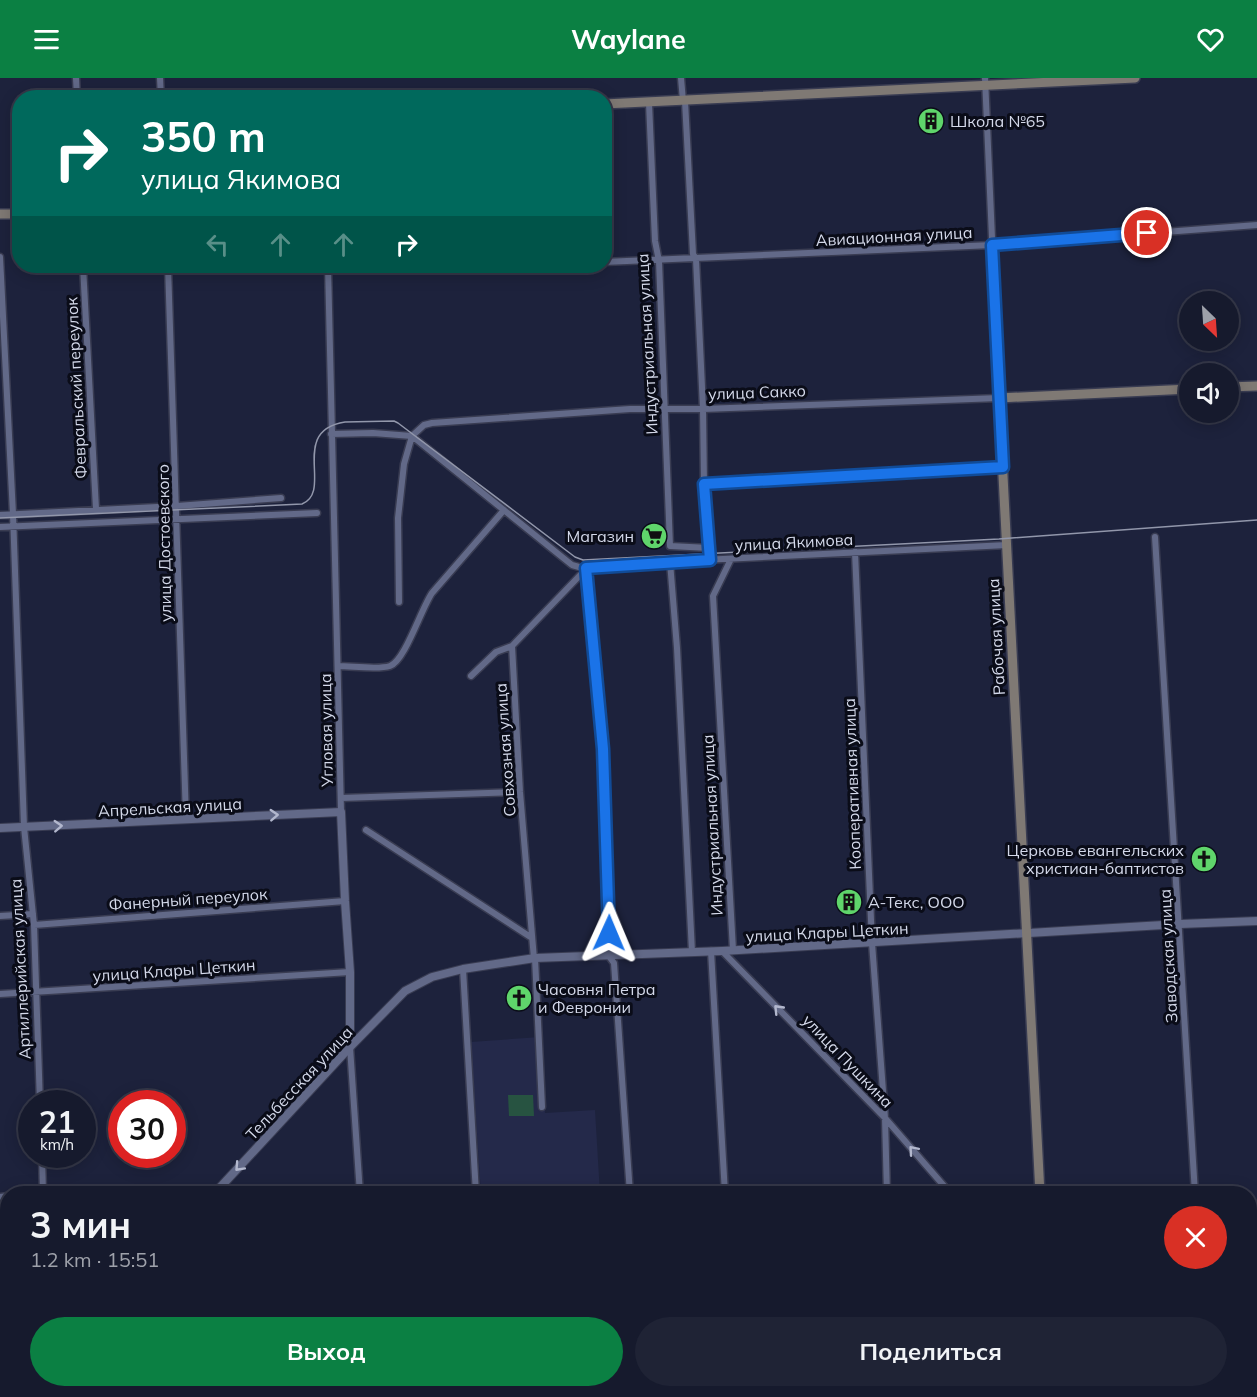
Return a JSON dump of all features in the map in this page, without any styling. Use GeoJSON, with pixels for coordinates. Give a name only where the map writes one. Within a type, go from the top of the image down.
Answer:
{"type":"FeatureCollection","features":[{"type":"Feature","properties":{"kind":"main road"},"geometry":{"type":"LineString","coordinates":[[612,104],[985,82],[1135,78]]}},
{"type":"Feature","properties":{"kind":"main road"},"geometry":{"type":"LineString","coordinates":[[1239,387],[1257,386]]}},
{"type":"Feature","properties":{"kind":"main road","name":"улица Сакко"},"geometry":{"type":"LineString","coordinates":[[999,398],[1179,390]]}},
{"type":"Feature","properties":{"kind":"main road","name":"Рабочая улица"},"geometry":{"type":"LineString","coordinates":[[999,398],[1040,1186]]}},
{"type":"Feature","properties":{"kind":"street"},"geometry":{"type":"LineString","coordinates":[[681,78],[693,254],[696,259],[704,409],[704,484],[710,560]]}},
{"type":"Feature","properties":{"kind":"street","name":"Рабочая улица"},"geometry":{"type":"LineString","coordinates":[[985,82],[999,398]]}},
{"type":"Feature","properties":{"kind":"street","name":"Индустриальная улица"},"geometry":{"type":"LineString","coordinates":[[649,103],[655,241],[659,261],[670,546],[709,548]]}},
{"type":"Feature","properties":{"kind":"street","name":"Авиационная улица"},"geometry":{"type":"LineString","coordinates":[[612,262],[992,245],[1257,225]]}},
{"type":"Feature","properties":{"kind":"street","name":"Артиллерийская улица"},"geometry":{"type":"LineString","coordinates":[[0,257],[13,514],[24,827],[34,925],[40,1090]]}},
{"type":"Feature","properties":{"kind":"street","name":"Февральский переулок"},"geometry":{"type":"LineString","coordinates":[[83,273],[96,509]]}},
{"type":"Feature","properties":{"kind":"street","name":"улица Достоевского"},"geometry":{"type":"LineString","coordinates":[[168,273],[186,819]]}},
{"type":"Feature","properties":{"kind":"street","name":"Угловая улица"},"geometry":{"type":"LineString","coordinates":[[328,273],[341,812],[350,972],[350,1047],[359,1186]]}},
{"type":"Feature","properties":{"kind":"street","name":"улица Сакко"},"geometry":{"type":"LineString","coordinates":[[412,436],[424,425],[432,423],[597,411],[999,398]]}},
{"type":"Feature","properties":{"kind":"street"},"geometry":{"type":"LineString","coordinates":[[331,434],[373,433],[412,436],[572,565],[586,568]]}},
{"type":"Feature","properties":{"kind":"street"},"geometry":{"type":"LineString","coordinates":[[399,602],[398,518],[404,464],[412,436]]}},
{"type":"Feature","properties":{"kind":"street"},"geometry":{"type":"LineString","coordinates":[[704,484],[1003,467]]}},
{"type":"Feature","properties":{"kind":"street"},"geometry":{"type":"LineString","coordinates":[[0,515],[281,498]]}},
{"type":"Feature","properties":{"kind":"street"},"geometry":{"type":"LineString","coordinates":[[338,666],[388,667],[397,663],[423,606],[432,593],[504,510]]}},
{"type":"Feature","properties":{"kind":"street"},"geometry":{"type":"LineString","coordinates":[[0,527],[317,513]]}},
{"type":"Feature","properties":{"kind":"street","name":"Заводская улица"},"geometry":{"type":"LineString","coordinates":[[1155,537],[1195,1186]]}},
{"type":"Feature","properties":{"kind":"street","name":"улица Якимова"},"geometry":{"type":"LineString","coordinates":[[586,568],[1007,545]]}},
{"type":"Feature","properties":{"kind":"street","name":"Кооперативная улица"},"geometry":{"type":"LineString","coordinates":[[855,552],[872,943],[885,1118],[887,1186]]}},
{"type":"Feature","properties":{"kind":"street","name":"Индустриальная улица"},"geometry":{"type":"LineString","coordinates":[[731,559],[713,596],[733,950]]}},
{"type":"Feature","properties":{"kind":"street","name":"Индустриальная улица"},"geometry":{"type":"LineString","coordinates":[[670,562],[677,648],[692,952]]}},
{"type":"Feature","properties":{"kind":"street"},"geometry":{"type":"LineString","coordinates":[[471,676],[496,652],[512,646],[586,568]]}},
{"type":"Feature","properties":{"kind":"street"},"geometry":{"type":"LineString","coordinates":[[586,568],[603,749],[610,910],[608,955],[614,963],[629,1186]]}},
{"type":"Feature","properties":{"kind":"street","name":"Совхозная улица"},"geometry":{"type":"LineString","coordinates":[[512,646],[520,792],[535,959],[542,1107]]}},
{"type":"Feature","properties":{"kind":"street"},"geometry":{"type":"LineString","coordinates":[[341,798],[520,792]]}},
{"type":"Feature","properties":{"kind":"street","name":"Апрельская улица"},"geometry":{"type":"LineString","coordinates":[[0,828],[341,812]]}},
{"type":"Feature","properties":{"kind":"street"},"geometry":{"type":"LineString","coordinates":[[366,830],[532,938]]}},
{"type":"Feature","properties":{"kind":"street","name":"Фанерный переулок"},"geometry":{"type":"LineString","coordinates":[[34,925],[345,901]]}},
{"type":"Feature","properties":{"kind":"street"},"geometry":{"type":"LineString","coordinates":[[0,916],[33,914]]}},
{"type":"Feature","properties":{"kind":"street","name":"улица Клары Цеткин"},"geometry":{"type":"LineString","coordinates":[[405,992],[432,977],[463,969],[535,959],[722,951],[1257,921]]}},
{"type":"Feature","properties":{"kind":"street"},"geometry":{"type":"LineString","coordinates":[[711,951],[724,1186]]}},
{"type":"Feature","properties":{"kind":"street","name":"улица Пушкина"},"geometry":{"type":"LineString","coordinates":[[722,951],[885,1118],[944,1186]]}},
{"type":"Feature","properties":{"kind":"street"},"geometry":{"type":"LineString","coordinates":[[463,969],[476,1186]]}},
{"type":"Feature","properties":{"kind":"street","name":"улица Клары Цеткин"},"geometry":{"type":"LineString","coordinates":[[0,994],[350,972]]}},
{"type":"Feature","properties":{"kind":"street","name":"Тельбесская улица"},"geometry":{"type":"LineString","coordinates":[[221,1186],[350,1047],[405,992]]}},
{"type":"Feature","properties":{"kind":"street"},"geometry":{"type":"LineString","coordinates":[[42,1168],[43,1186]]}},
{"type":"Feature","properties":{"kind":"shaded area"},"geometry":{"type":"Polygon","coordinates":[[[540,1037],[545,1113],[595,1110],[600,1186],[480,1186],[471,1042],[540,1037]]]}},
{"type":"Feature","properties":{"kind":"green space"},"geometry":{"type":"Polygon","coordinates":[[[508,1095],[533,1095],[534,1116],[509,1116],[508,1095]]]}},
{"type":"Feature","properties":{"kind":"tram line"},"geometry":{"type":"LineString","coordinates":[[0,518],[302,504],[311,497],[315,475],[315,448],[319,437],[328,428],[345,422],[394,421],[575,557],[583,560],[999,539],[1257,520]]}},
{"type":"Feature","properties":{"kind":"place","name":"Школа №65"},"geometry":{"type":"Point","coordinates":[931,121]}},
{"type":"Feature","properties":{"kind":"place","name":"Магазин"},"geometry":{"type":"Point","coordinates":[654,536]}},
{"type":"Feature","properties":{"kind":"place","name":"Церковь евангельских христиан-баптистов"},"geometry":{"type":"Point","coordinates":[1204,859]}},
{"type":"Feature","properties":{"kind":"place","name":"А-Текс, ООО"},"geometry":{"type":"Point","coordinates":[849,902]}},
{"type":"Feature","properties":{"kind":"place","name":"Часовня Петра и Февронии"},"geometry":{"type":"Point","coordinates":[519,998]}},
{"type":"Feature","properties":{"kind":"route"},"geometry":{"type":"LineString","coordinates":[[609,933],[603,749],[586,568],[710,560],[704,484],[1003,467],[992,245],[1147,233]]}}]}
